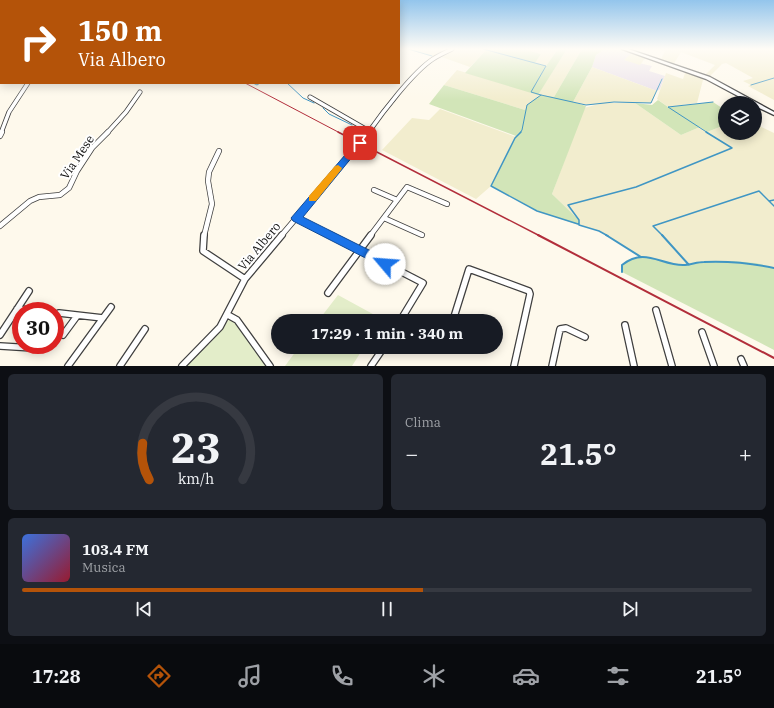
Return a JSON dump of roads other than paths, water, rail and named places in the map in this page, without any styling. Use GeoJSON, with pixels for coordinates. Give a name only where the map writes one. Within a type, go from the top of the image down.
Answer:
{"type":"FeatureCollection","features":[{"type":"Feature","properties":{"kind":"street","name":"Via Albero"},"geometry":{"type":"LineString","coordinates":[[182,366],[215,334],[228,315],[245,279],[360,143],[379,117],[425,66]]}},
{"type":"Feature","properties":{"kind":"street"},"geometry":{"type":"LineString","coordinates":[[673,66],[708,78],[741,96]]}},
{"type":"Feature","properties":{"kind":"street"},"geometry":{"type":"LineString","coordinates":[[0,136],[9,112],[27,84]]}},
{"type":"Feature","properties":{"kind":"street","name":"Via Mese"},"geometry":{"type":"LineString","coordinates":[[0,226],[30,201],[60,195],[69,188],[77,171],[92,148],[126,112],[140,92]]}},
{"type":"Feature","properties":{"kind":"street"},"geometry":{"type":"LineString","coordinates":[[310,97],[369,131]]}},
{"type":"Feature","properties":{"kind":"street"},"geometry":{"type":"LineString","coordinates":[[762,107],[774,114]]}},
{"type":"Feature","properties":{"kind":"street"},"geometry":{"type":"LineString","coordinates":[[219,151],[210,172],[208,181],[212,204],[204,232],[203,251],[245,279]]}},
{"type":"Feature","properties":{"kind":"street"},"geometry":{"type":"LineString","coordinates":[[328,294],[407,186],[447,204]]}},
{"type":"Feature","properties":{"kind":"street"},"geometry":{"type":"LineString","coordinates":[[374,190],[397,200]]}},
{"type":"Feature","properties":{"kind":"street"},"geometry":{"type":"LineString","coordinates":[[296,218],[423,283],[404,314]]}},
{"type":"Feature","properties":{"kind":"street"},"geometry":{"type":"LineString","coordinates":[[384,218],[422,235]]}},
{"type":"Feature","properties":{"kind":"street"},"geometry":{"type":"LineString","coordinates":[[455,314],[469,269],[529,291],[530,294],[514,366]]}},
{"type":"Feature","properties":{"kind":"street"},"geometry":{"type":"LineString","coordinates":[[21,302],[28,291]]}},
{"type":"Feature","properties":{"kind":"street"},"geometry":{"type":"LineString","coordinates":[[68,366],[111,307]]}},
{"type":"Feature","properties":{"kind":"street"},"geometry":{"type":"LineString","coordinates":[[656,310],[672,366]]}},
{"type":"Feature","properties":{"kind":"street"},"geometry":{"type":"LineString","coordinates":[[64,314],[77,316],[89,315],[103,318]]}},
{"type":"Feature","properties":{"kind":"street"},"geometry":{"type":"LineString","coordinates":[[228,315],[237,320],[270,366]]}},
{"type":"Feature","properties":{"kind":"street"},"geometry":{"type":"LineString","coordinates":[[64,334],[77,316]]}},
{"type":"Feature","properties":{"kind":"street"},"geometry":{"type":"LineString","coordinates":[[0,335],[12,317]]}},
{"type":"Feature","properties":{"kind":"street"},"geometry":{"type":"LineString","coordinates":[[625,325],[634,366]]}},
{"type":"Feature","properties":{"kind":"street"},"geometry":{"type":"LineString","coordinates":[[552,366],[560,329],[566,328],[585,337]]}},
{"type":"Feature","properties":{"kind":"street"},"geometry":{"type":"LineString","coordinates":[[120,366],[145,329]]}},
{"type":"Feature","properties":{"kind":"street"},"geometry":{"type":"LineString","coordinates":[[702,332],[714,366]]}},
{"type":"Feature","properties":{"kind":"street"},"geometry":{"type":"LineString","coordinates":[[0,346],[12,347]]}},
{"type":"Feature","properties":{"kind":"street"},"geometry":{"type":"LineString","coordinates":[[371,366],[379,354]]}},
{"type":"Feature","properties":{"kind":"waterway"},"geometry":{"type":"LineString","coordinates":[[541,95],[531,92],[546,66]]}},
{"type":"Feature","properties":{"kind":"waterway"},"geometry":{"type":"LineString","coordinates":[[751,85],[774,78]]}},
{"type":"Feature","properties":{"kind":"waterway"},"geometry":{"type":"LineString","coordinates":[[541,95],[586,105],[614,102],[651,103],[662,79]]}},
{"type":"Feature","properties":{"kind":"waterway"},"geometry":{"type":"LineString","coordinates":[[255,84],[258,84]]}},
{"type":"Feature","properties":{"kind":"waterway"},"geometry":{"type":"LineString","coordinates":[[288,84],[303,98],[314,103]]}},
{"type":"Feature","properties":{"kind":"waterway"},"geometry":{"type":"LineString","coordinates":[[520,133],[522,130],[527,105],[541,95]]}},
{"type":"Feature","properties":{"kind":"waterway"},"geometry":{"type":"LineString","coordinates":[[708,133],[668,107],[713,102]]}},
{"type":"Feature","properties":{"kind":"waterway"},"geometry":{"type":"LineString","coordinates":[[323,108],[329,114],[352,125]]}},
{"type":"Feature","properties":{"kind":"waterway"},"geometry":{"type":"LineString","coordinates":[[608,236],[599,231],[579,225],[579,220],[568,205],[636,187],[732,148],[706,132]]}},
{"type":"Feature","properties":{"kind":"waterway"},"geometry":{"type":"LineString","coordinates":[[520,133],[515,138],[491,186],[537,211],[578,224]]}},
{"type":"Feature","properties":{"kind":"waterway"},"geometry":{"type":"LineString","coordinates":[[662,235],[653,226],[759,191],[769,201]]}},
{"type":"Feature","properties":{"kind":"waterway"},"geometry":{"type":"LineString","coordinates":[[769,201],[774,200]]}},
{"type":"Feature","properties":{"kind":"waterway"},"geometry":{"type":"LineString","coordinates":[[769,201],[774,206]]}},
{"type":"Feature","properties":{"kind":"waterway"},"geometry":{"type":"LineString","coordinates":[[606,235],[641,257]]}},
{"type":"Feature","properties":{"kind":"waterway"},"geometry":{"type":"LineString","coordinates":[[662,235],[689,265]]}},
{"type":"Feature","properties":{"kind":"waterway"},"geometry":{"type":"LineString","coordinates":[[622,272],[622,265],[630,260],[641,257]]}},
{"type":"Feature","properties":{"kind":"waterway"},"geometry":{"type":"LineString","coordinates":[[641,257],[652,258],[675,264],[689,265]]}},
{"type":"Feature","properties":{"kind":"waterway"},"geometry":{"type":"LineString","coordinates":[[689,265],[701,262],[722,262],[774,268]]}},
{"type":"Feature","properties":{"kind":"railway"},"geometry":{"type":"LineString","coordinates":[[247,84],[340,133]]}},
{"type":"Feature","properties":{"kind":"railway"},"geometry":{"type":"LineString","coordinates":[[338,132],[540,236]]}},
{"type":"Feature","properties":{"kind":"railway"},"geometry":{"type":"LineString","coordinates":[[538,235],[774,358]]}}]}
